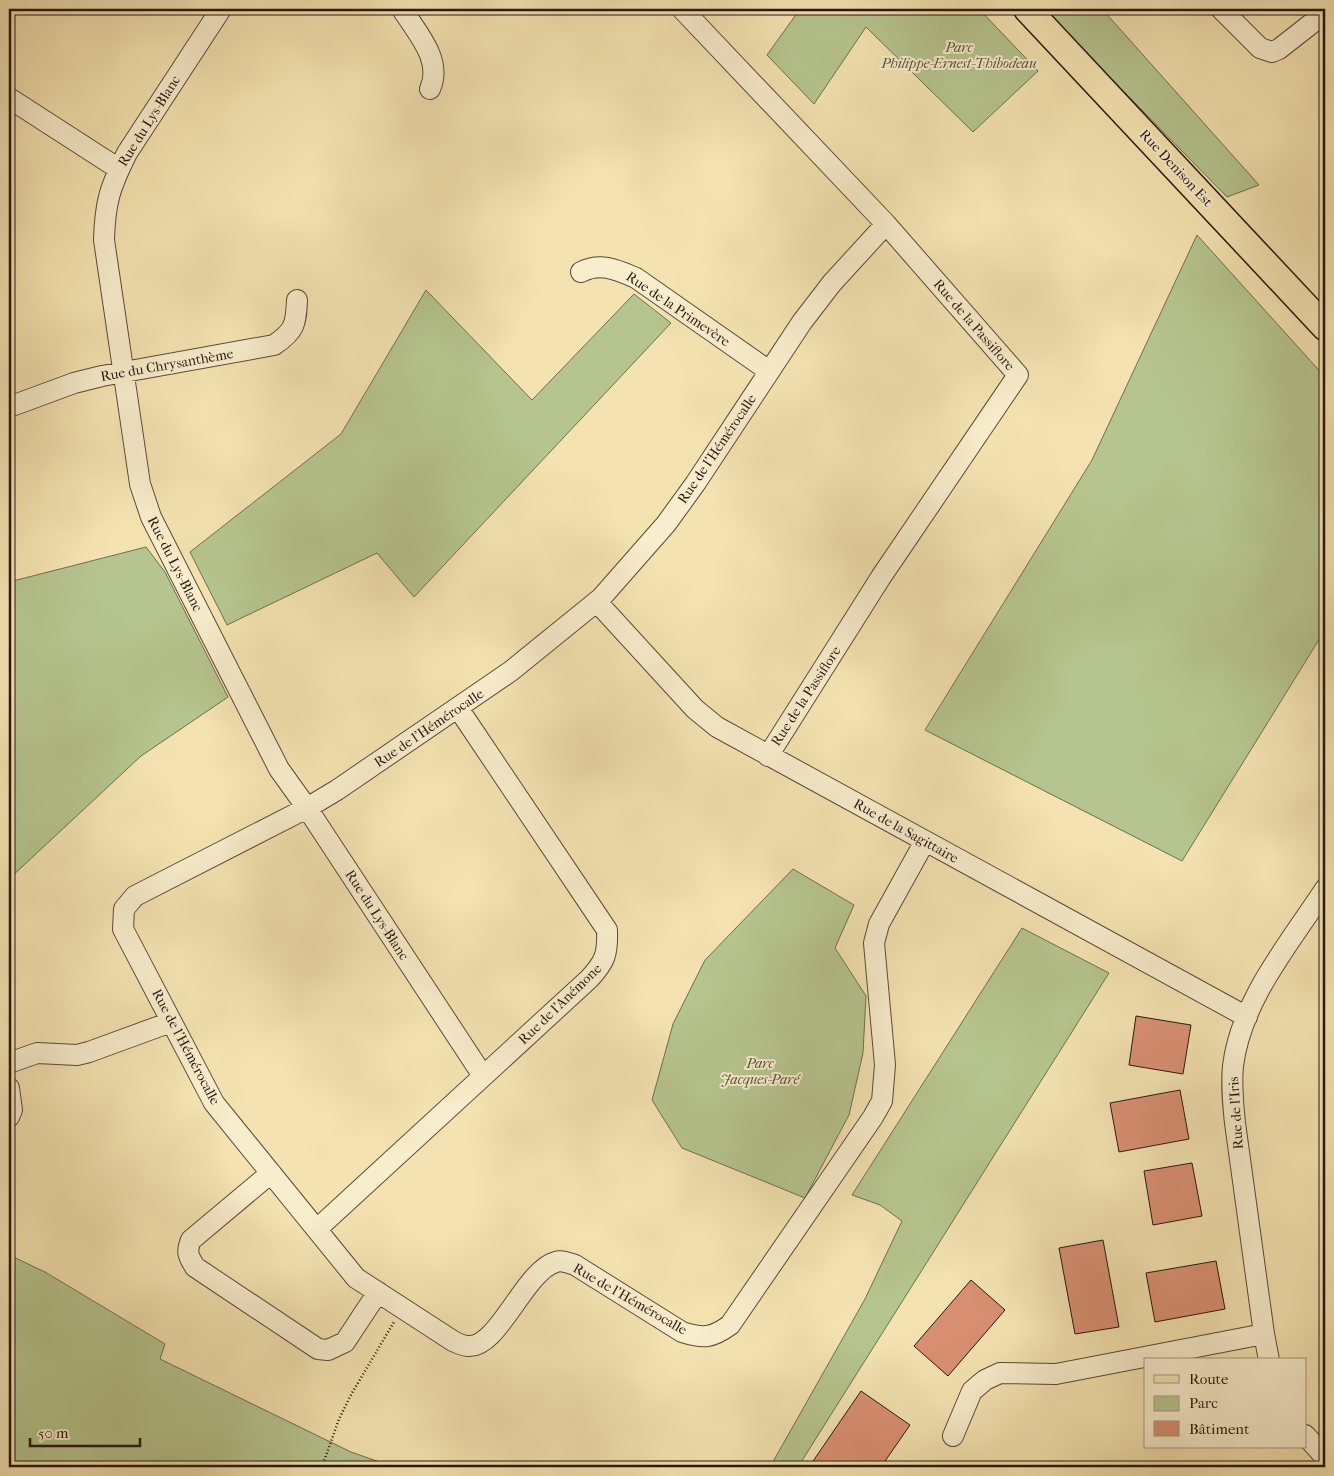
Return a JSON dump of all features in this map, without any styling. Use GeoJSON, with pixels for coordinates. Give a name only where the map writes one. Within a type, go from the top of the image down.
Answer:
{"type":"FeatureCollection","features":[{"type":"Feature","properties":{"kind":"main road","name":"Rue Denison Est"},"geometry":{"type":"LineString","coordinates":[[1027,9],[1325,327]]}},
{"type":"Feature","properties":{"kind":"street"},"geometry":{"type":"LineString","coordinates":[[402,9],[432,58],[436,72],[430,89]]}},
{"type":"Feature","properties":{"kind":"street","name":"Rue de la Passiflore"},"geometry":{"type":"LineString","coordinates":[[682,9],[886,224],[1018,375],[881,577],[768,756]]}},
{"type":"Feature","properties":{"kind":"street"},"geometry":{"type":"LineString","coordinates":[[1221,9],[1260,48],[1272,52],[1279,49],[1316,20]]}},
{"type":"Feature","properties":{"kind":"street","name":"Rue du Lys-Blanc"},"geometry":{"type":"LineString","coordinates":[[213,12],[127,153],[106,205],[104,240],[140,484],[151,517],[279,769],[307,808],[483,1076]]}},
{"type":"Feature","properties":{"kind":"street"},"geometry":{"type":"LineString","coordinates":[[9,98],[119,169]]}},
{"type":"Feature","properties":{"kind":"street","name":"Rue de l'Hémérocalle"},"geometry":{"type":"LineString","coordinates":[[886,224],[832,283],[769,371],[695,484],[666,524],[597,602],[512,672],[307,808],[135,896],[124,909],[123,929],[214,1103],[356,1278],[453,1341],[469,1346],[481,1343],[494,1331],[542,1268],[557,1261],[575,1265],[682,1332],[698,1338],[715,1335],[730,1325],[873,1117],[882,1101],[885,1065],[874,942],[879,924],[925,841]]}},
{"type":"Feature","properties":{"kind":"street","name":"Rue de la Primevère"},"geometry":{"type":"LineString","coordinates":[[581,272],[601,266],[636,278],[769,371]]}},
{"type":"Feature","properties":{"kind":"street","name":"Rue du Chrysanthème"},"geometry":{"type":"LineString","coordinates":[[9,406],[74,383],[274,345],[286,337],[294,328],[297,300]]}},
{"type":"Feature","properties":{"kind":"street","name":"Rue de la Sagittaire"},"geometry":{"type":"LineString","coordinates":[[597,602],[706,719],[768,756],[1247,1017]]}},
{"type":"Feature","properties":{"kind":"street","name":"Rue de l'Anémone"},"geometry":{"type":"LineString","coordinates":[[317,1229],[603,965],[608,949],[607,930],[458,708]]}},
{"type":"Feature","properties":{"kind":"street","name":"Rue de l'Iris"},"geometry":{"type":"LineString","coordinates":[[1269,1358],[1232,1092],[1233,1066],[1239,1038],[1262,987],[1325,888]]}},
{"type":"Feature","properties":{"kind":"street"},"geometry":{"type":"LineString","coordinates":[[9,1063],[37,1053],[77,1055],[89,1052],[171,1022]]}},
{"type":"Feature","properties":{"kind":"street"},"geometry":{"type":"LineString","coordinates":[[9,1088],[12,1110],[9,1117]]}},
{"type":"Feature","properties":{"kind":"street"},"geometry":{"type":"LineString","coordinates":[[271,1173],[191,1240],[188,1256],[194,1267],[318,1348],[328,1350],[345,1342],[378,1292]]}},
{"type":"Feature","properties":{"kind":"street"},"geometry":{"type":"LineString","coordinates":[[953,1436],[972,1391],[985,1380],[1000,1373],[1056,1374],[1264,1334]]}},
{"type":"Feature","properties":{"kind":"street"},"geometry":{"type":"LineString","coordinates":[[1306,1436],[1325,1457]]}},
{"type":"Feature","properties":{"kind":"path"},"geometry":{"type":"LineString","coordinates":[[322,1467],[339,1419],[352,1393],[403,1308]]}},
{"type":"Feature","properties":{"kind":"green space","name":"Parc Philippe-Ernest-Thibodeau"},"geometry":{"type":"Polygon","coordinates":[[[800,9],[979,9],[1038,71],[973,132],[866,27],[814,104],[767,55],[800,9]]]}},
{"type":"Feature","properties":{"kind":"green space"},"geometry":{"type":"Polygon","coordinates":[[[1043,9],[1102,9],[1259,185],[1227,197],[1043,9]]]}},
{"type":"Feature","properties":{"kind":"green space"},"geometry":{"type":"Polygon","coordinates":[[[1197,235],[1325,377],[1325,630],[1182,861],[925,730],[1092,460],[1197,235]]]}},
{"type":"Feature","properties":{"kind":"green space"},"geometry":{"type":"Polygon","coordinates":[[[426,290],[532,400],[634,294],[671,323],[414,597],[377,553],[227,625],[190,552],[341,434],[426,290]]]}},
{"type":"Feature","properties":{"kind":"green space"},"geometry":{"type":"Polygon","coordinates":[[[146,547],[165,572],[228,697],[141,756],[9,879],[9,582],[146,547]]]}},
{"type":"Feature","properties":{"kind":"green space","name":"Parc Jacques-Paré"},"geometry":{"type":"Polygon","coordinates":[[[793,869],[854,905],[835,948],[866,996],[863,1053],[849,1115],[805,1198],[682,1148],[652,1100],[673,1024],[705,960],[793,869]]]}},
{"type":"Feature","properties":{"kind":"green space"},"geometry":{"type":"Polygon","coordinates":[[[1022,928],[1109,973],[798,1467],[770,1467],[865,1299],[902,1221],[880,1205],[852,1195],[1022,928]]]}},
{"type":"Feature","properties":{"kind":"green space"},"geometry":{"type":"Polygon","coordinates":[[[9,1255],[45,1272],[165,1344],[160,1359],[351,1452],[394,1467],[9,1467],[9,1255]]]}},
{"type":"Feature","properties":{"kind":"building"},"geometry":{"type":"Polygon","coordinates":[[[1136,1016],[1191,1025],[1183,1074],[1129,1065],[1136,1016]]]}},
{"type":"Feature","properties":{"kind":"building"},"geometry":{"type":"Polygon","coordinates":[[[1180,1090],[1189,1139],[1119,1152],[1110,1103],[1180,1090]]]}},
{"type":"Feature","properties":{"kind":"building"},"geometry":{"type":"Polygon","coordinates":[[[1192,1163],[1202,1216],[1153,1225],[1144,1171],[1192,1163]]]}},
{"type":"Feature","properties":{"kind":"building"},"geometry":{"type":"Polygon","coordinates":[[[1103,1240],[1119,1327],[1075,1334],[1059,1248],[1103,1240]]]}},
{"type":"Feature","properties":{"kind":"building"},"geometry":{"type":"Polygon","coordinates":[[[1216,1261],[1225,1309],[1155,1322],[1146,1273],[1216,1261]]]}},
{"type":"Feature","properties":{"kind":"building"},"geometry":{"type":"Polygon","coordinates":[[[971,1280],[1005,1310],[948,1376],[914,1346],[971,1280]]]}},
{"type":"Feature","properties":{"kind":"building"},"geometry":{"type":"Polygon","coordinates":[[[861,1391],[910,1425],[881,1467],[809,1467],[861,1391]]]}}]}
